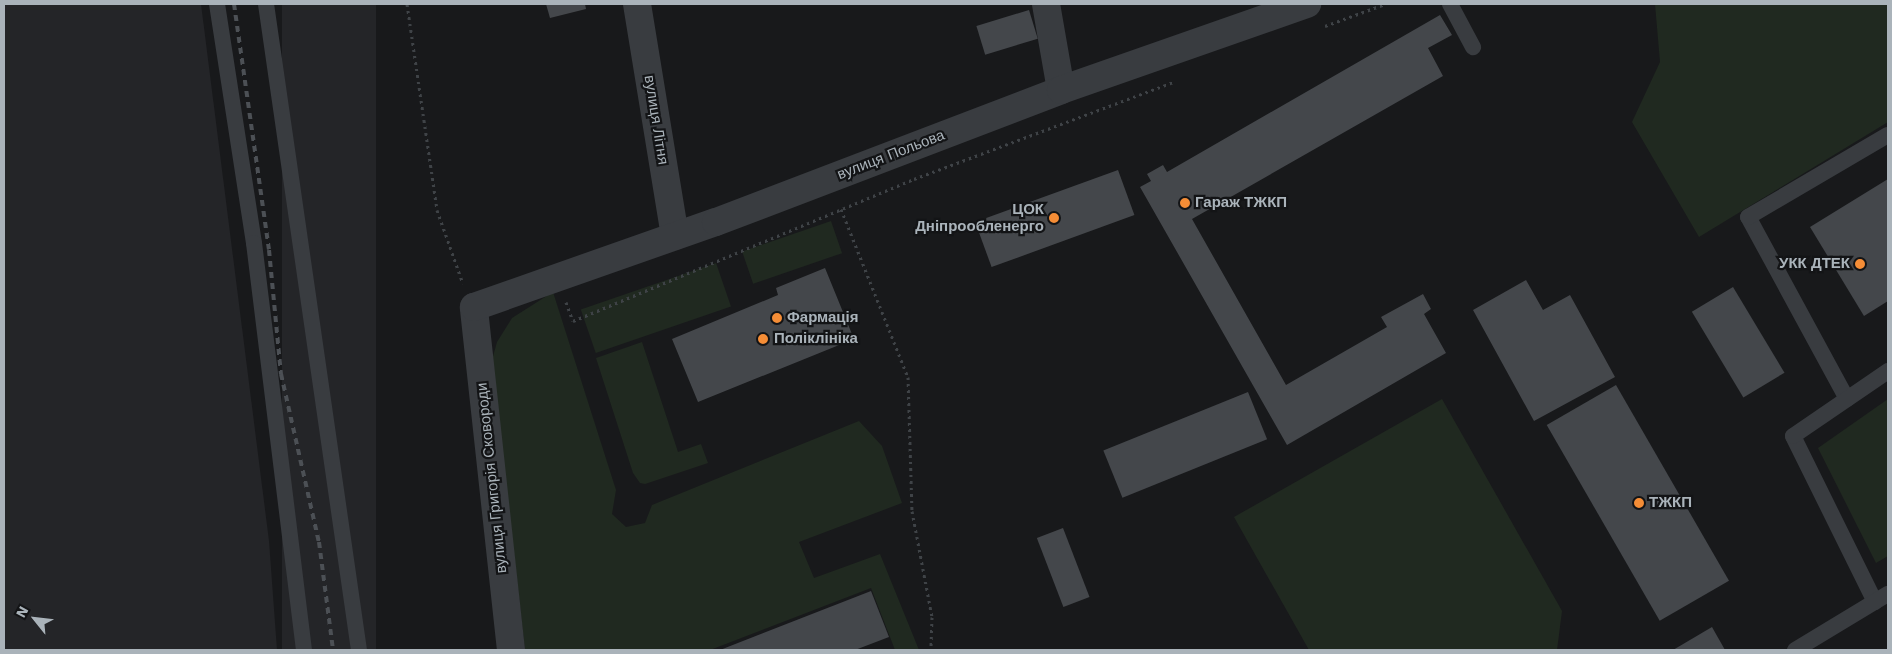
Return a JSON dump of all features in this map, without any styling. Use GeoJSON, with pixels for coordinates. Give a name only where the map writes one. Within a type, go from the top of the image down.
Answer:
{"type":"FeatureCollection","features":[{"type":"Feature","properties":{"kind":"street","name":"вулиця Літня"},"geometry":{"type":"LineString","coordinates":[[637,4],[675,236]]}},
{"type":"Feature","properties":{"kind":"street"},"geometry":{"type":"LineString","coordinates":[[1046,4],[1061,90]]}},
{"type":"Feature","properties":{"kind":"street","name":"вулиця Польова"},"geometry":{"type":"LineString","coordinates":[[474,306],[675,236],[1061,90],[1307,4]]}},
{"type":"Feature","properties":{"kind":"street","name":"вулиця Григорія Сковороди"},"geometry":{"type":"LineString","coordinates":[[474,306],[511,650]]}},
{"type":"Feature","properties":{"kind":"lane"},"geometry":{"type":"LineString","coordinates":[[217,4],[254,243],[304,650]]}},
{"type":"Feature","properties":{"kind":"lane"},"geometry":{"type":"LineString","coordinates":[[266,4],[359,650]]}},
{"type":"Feature","properties":{"kind":"lane"},"geometry":{"type":"LineString","coordinates":[[1450,4],[1474,47]]}},
{"type":"Feature","properties":{"kind":"lane"},"geometry":{"type":"LineString","coordinates":[[1847,399],[1748,217],[1888,135]]}},
{"type":"Feature","properties":{"kind":"lane"},"geometry":{"type":"LineString","coordinates":[[1795,650],[1882,598],[1793,436],[1888,371]]}},
{"type":"Feature","properties":{"kind":"path"},"geometry":{"type":"LineString","coordinates":[[407,4],[437,210],[457,272],[474,306]]}},
{"type":"Feature","properties":{"kind":"path"},"geometry":{"type":"LineString","coordinates":[[1320,28],[1385,4]]}},
{"type":"Feature","properties":{"kind":"path"},"geometry":{"type":"LineString","coordinates":[[565,297],[573,321],[841,209],[1182,80]]}},
{"type":"Feature","properties":{"kind":"path"},"geometry":{"type":"LineString","coordinates":[[841,209],[908,377],[912,511],[932,617],[931,650]]}},
{"type":"Feature","properties":{"kind":"shaded area"},"geometry":{"type":"Polygon","coordinates":[[[4,4],[201,4],[269,541],[277,650],[4,650],[4,4]]]}},
{"type":"Feature","properties":{"kind":"shaded area"},"geometry":{"type":"Polygon","coordinates":[[[282,4],[376,4],[376,650],[282,650],[282,4]]]}},
{"type":"Feature","properties":{"kind":"shaded area"},"geometry":{"type":"Polygon","coordinates":[[[1655,4],[1888,4],[1888,122],[1699,237],[1632,122],[1660,62],[1655,4]]]}},
{"type":"Feature","properties":{"kind":"shaded area"},"geometry":{"type":"Polygon","coordinates":[[[831,221],[842,253],[753,284],[742,252],[831,221]]]}},
{"type":"Feature","properties":{"kind":"shaded area"},"geometry":{"type":"Polygon","coordinates":[[[716,263],[731,306],[596,353],[581,310],[716,263]]]}},
{"type":"Feature","properties":{"kind":"shaded area"},"geometry":{"type":"Polygon","coordinates":[[[553,292],[616,490],[612,514],[626,527],[645,523],[652,505],[859,421],[882,446],[902,503],[799,542],[814,578],[880,554],[919,650],[895,650],[871,588],[710,650],[525,650],[492,360],[497,342],[512,318],[553,292]]]}},
{"type":"Feature","properties":{"kind":"shaded area"},"geometry":{"type":"Polygon","coordinates":[[[642,342],[678,452],[701,444],[708,463],[645,484],[640,483],[633,473],[596,358],[642,342]]]}},
{"type":"Feature","properties":{"kind":"shaded area"},"geometry":{"type":"Polygon","coordinates":[[[1442,399],[1562,611],[1557,650],[1309,650],[1234,517],[1442,399]]]}},
{"type":"Feature","properties":{"kind":"shaded area"},"geometry":{"type":"Polygon","coordinates":[[[1888,399],[1888,556],[1876,563],[1818,448],[1888,399]]]}},
{"type":"Feature","properties":{"kind":"building"},"geometry":{"type":"Polygon","coordinates":[[[546,4],[585,4],[586,9],[550,18],[546,4]]]}},
{"type":"Feature","properties":{"kind":"building"},"geometry":{"type":"Polygon","coordinates":[[[1029,10],[1038,39],[985,55],[976,26],[1029,10]]]}},
{"type":"Feature","properties":{"kind":"building","name":"Гараж ТЖКП"},"geometry":{"type":"Polygon","coordinates":[[[1440,15],[1452,35],[1428,48],[1443,76],[1192,219],[1286,385],[1387,327],[1381,317],[1423,294],[1431,309],[1424,314],[1446,353],[1287,445],[1140,187],[1151,181],[1147,174],[1163,165],[1167,172],[1440,15]]]}},
{"type":"Feature","properties":{"kind":"building","name":"ЦОК Дніпрообленерго"},"geometry":{"type":"Polygon","coordinates":[[[1118,170],[1134,215],[992,267],[975,222],[1118,170]]]}},
{"type":"Feature","properties":{"kind":"building","name":"УКК ДТЕК"},"geometry":{"type":"Polygon","coordinates":[[[1888,179],[1888,301],[1864,316],[1810,227],[1888,179]]]}},
{"type":"Feature","properties":{"kind":"building","name":"Поліклініка"},"geometry":{"type":"Polygon","coordinates":[[[825,268],[854,339],[698,402],[672,339],[778,295],[776,288],[825,268]]]}},
{"type":"Feature","properties":{"kind":"building"},"geometry":{"type":"Polygon","coordinates":[[[1526,280],[1543,310],[1570,295],[1615,377],[1534,421],[1473,310],[1526,280]]]}},
{"type":"Feature","properties":{"kind":"building"},"geometry":{"type":"Polygon","coordinates":[[[1733,287],[1785,373],[1743,397],[1692,312],[1733,287]]]}},
{"type":"Feature","properties":{"kind":"building","name":"ТЖКП"},"geometry":{"type":"Polygon","coordinates":[[[1616,385],[1729,581],[1660,621],[1547,425],[1616,385]]]}},
{"type":"Feature","properties":{"kind":"building"},"geometry":{"type":"Polygon","coordinates":[[[1248,392],[1267,439],[1122,498],[1103,450],[1248,392]]]}},
{"type":"Feature","properties":{"kind":"building"},"geometry":{"type":"Polygon","coordinates":[[[1063,528],[1090,597],[1063,607],[1037,538],[1063,528]]]}},
{"type":"Feature","properties":{"kind":"building"},"geometry":{"type":"Polygon","coordinates":[[[871,591],[889,637],[855,650],[720,650],[871,591]]]}},
{"type":"Feature","properties":{"kind":"building"},"geometry":{"type":"Polygon","coordinates":[[[1712,627],[1725,650],[1673,650],[1712,627]]]}},
{"type":"Feature","properties":{"kind":"railway"},"geometry":{"type":"LineString","coordinates":[[234,4],[269,250],[281,374],[319,542],[333,650]]}},
{"type":"Feature","properties":{"kind":"place","name":"Гараж ТЖКП"},"geometry":{"type":"Point","coordinates":[1185,203]}},
{"type":"Feature","properties":{"kind":"place","name":"ЦОК Дніпрообленерго"},"geometry":{"type":"Point","coordinates":[1054,218]}},
{"type":"Feature","properties":{"kind":"place","name":"УКК ДТЕК"},"geometry":{"type":"Point","coordinates":[1860,264]}},
{"type":"Feature","properties":{"kind":"place","name":"Фармація"},"geometry":{"type":"Point","coordinates":[777,318]}},
{"type":"Feature","properties":{"kind":"place","name":"Поліклініка"},"geometry":{"type":"Point","coordinates":[763,339]}},
{"type":"Feature","properties":{"kind":"place","name":"ТЖКП"},"geometry":{"type":"Point","coordinates":[1639,503]}}]}
